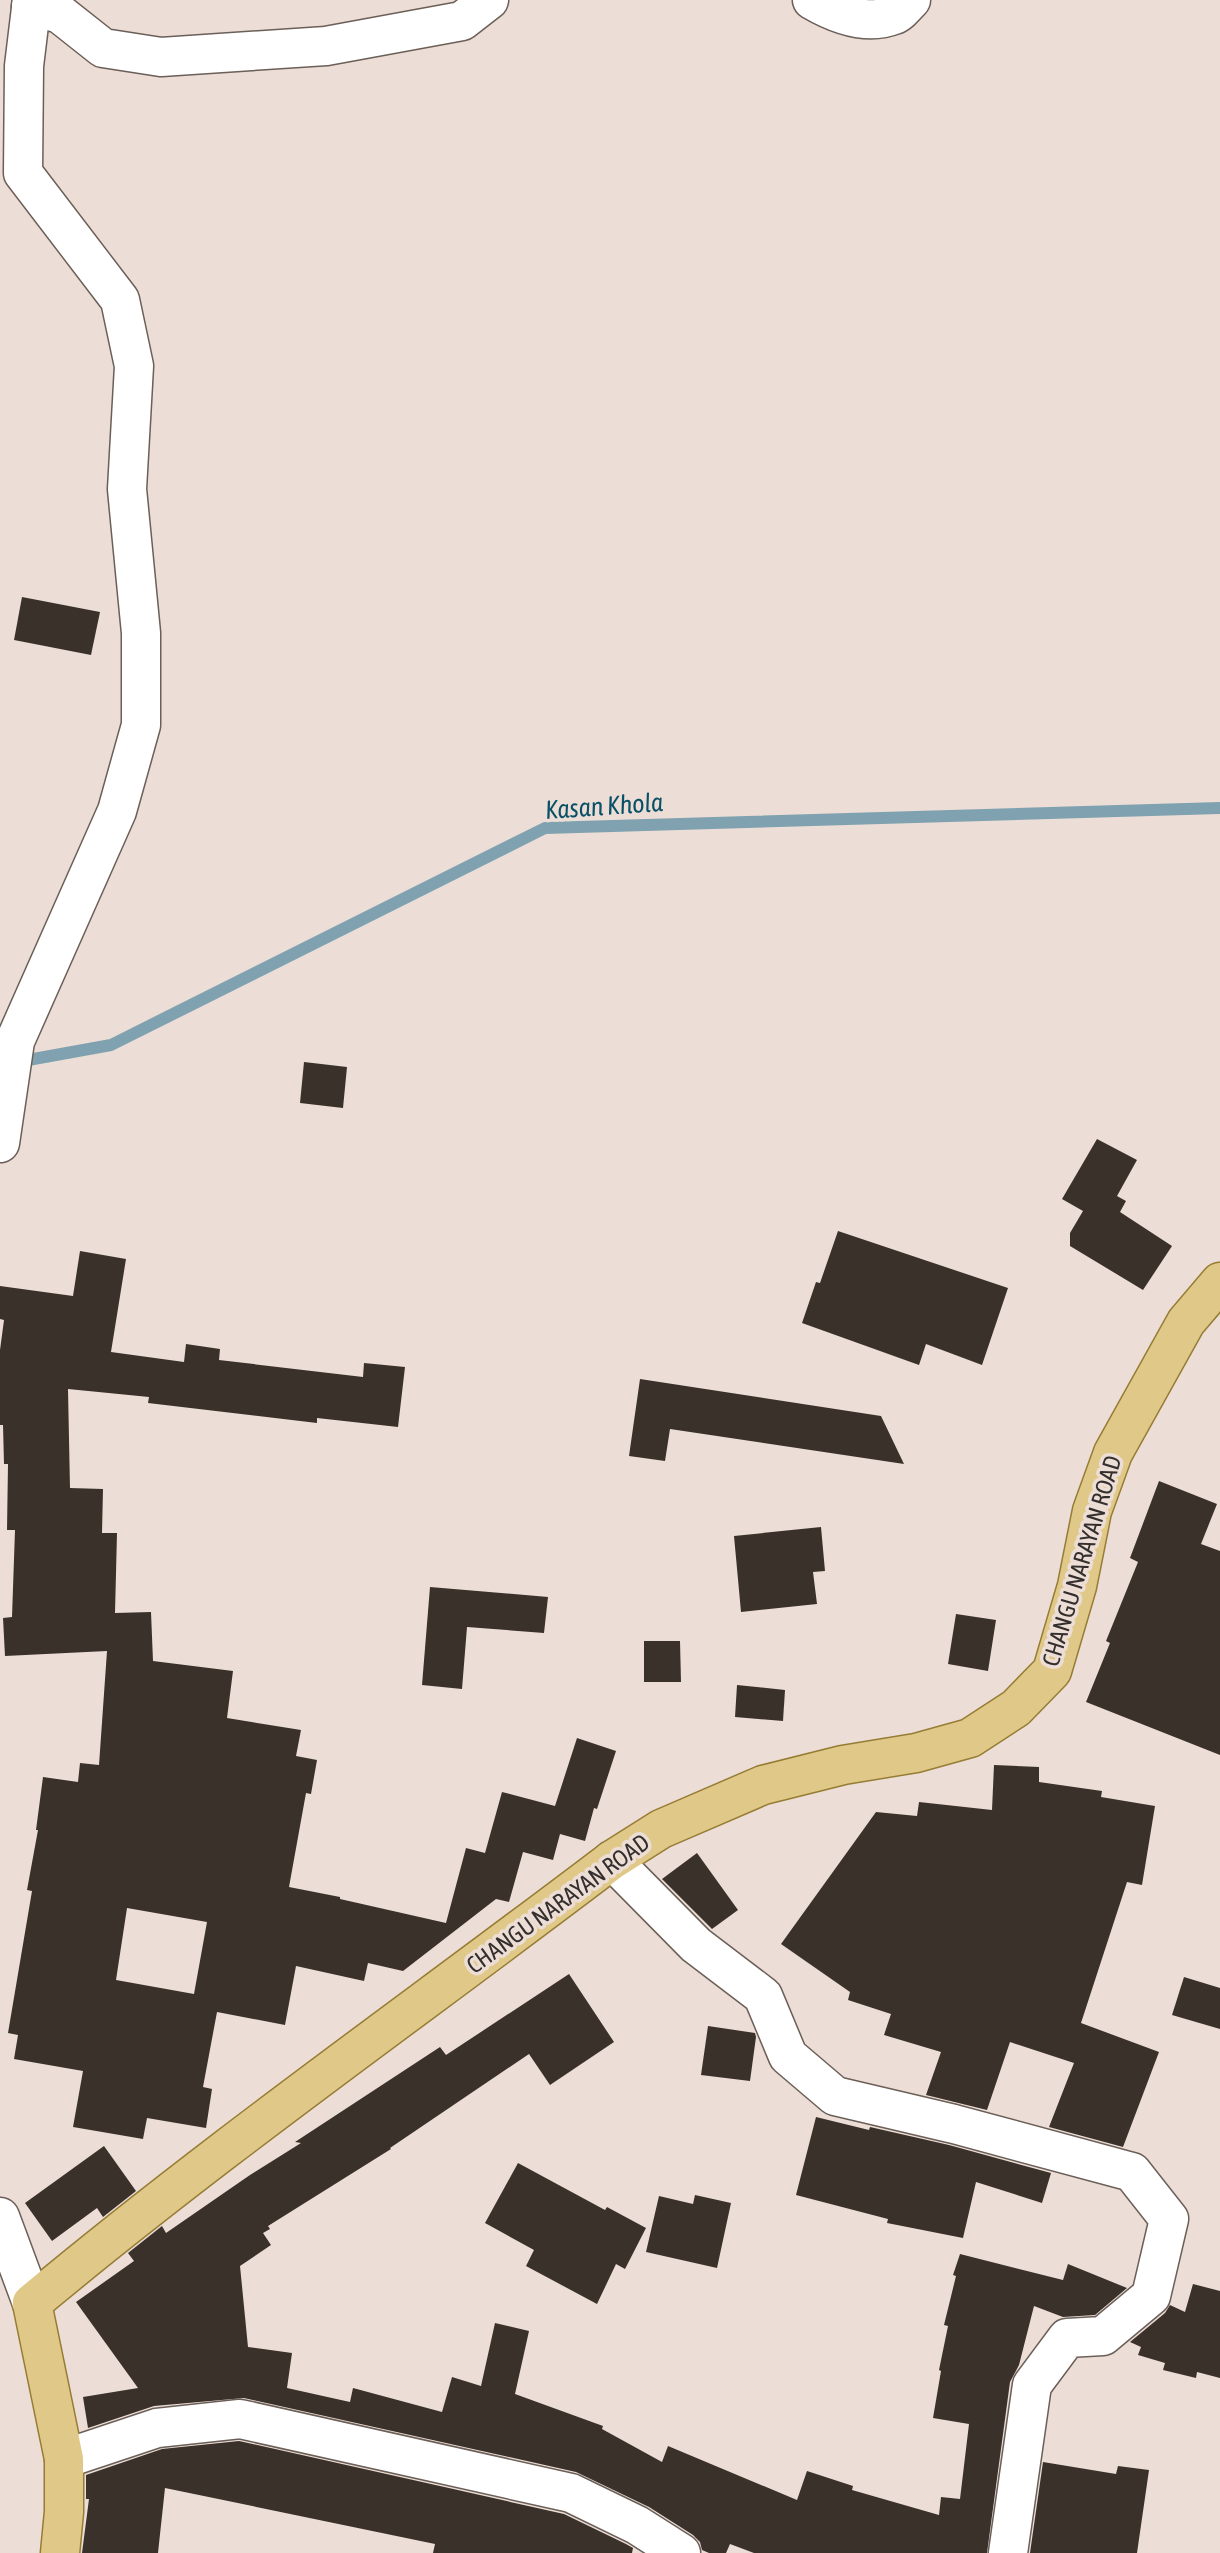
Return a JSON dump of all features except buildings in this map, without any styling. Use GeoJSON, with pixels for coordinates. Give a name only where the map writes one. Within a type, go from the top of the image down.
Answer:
{"type":"FeatureCollection","features":[{"type":"Feature","properties":{"kind":"main road","name":"CHANGU NARAYAN ROAD"},"geometry":{"type":"LineString","coordinates":[[32,2303],[118,2231],[612,1860],[662,1829],[763,1786],[843,1765],[916,1753],[970,1738],[1016,1708],[1052,1671],[1077,1586],[1092,1511],[1113,1453],[1186,1322],[1220,1282]]}},
{"type":"Feature","properties":{"kind":"main road"},"geometry":{"type":"LineString","coordinates":[[32,2303],[64,2459],[64,2512],[60,2553]]}},
{"type":"Feature","properties":{"kind":"street"},"geometry":{"type":"LineString","coordinates":[[2,1133],[15,1041],[117,811],[141,725],[141,633],[127,489],[134,366],[120,300],[12,176],[32,3],[60,14],[103,48],[161,57],[326,46],[463,21],[488,0]]}},
{"type":"Feature","properties":{"kind":"street"},"geometry":{"type":"LineString","coordinates":[[812,0],[832,12],[864,20],[895,15],[911,0]]}},
{"type":"Feature","properties":{"kind":"street"},"geometry":{"type":"LineString","coordinates":[[612,1860],[696,1945],[763,1996],[788,2056],[835,2096],[954,2124],[1132,2172],[1169,2219],[1151,2296],[1103,2336],[1067,2338],[1032,2385],[1008,2553]]}},
{"type":"Feature","properties":{"kind":"street"},"geometry":{"type":"LineString","coordinates":[[0,2217],[32,2303]]}},
{"type":"Feature","properties":{"kind":"street"},"geometry":{"type":"LineString","coordinates":[[64,2459],[157,2428],[240,2419],[571,2493],[637,2525],[681,2553]]}},
{"type":"Feature","properties":{"kind":"waterway","name":"Kasan Khola"},"geometry":{"type":"LineString","coordinates":[[17,1062],[111,1045],[545,828],[1220,808]]}}]}
